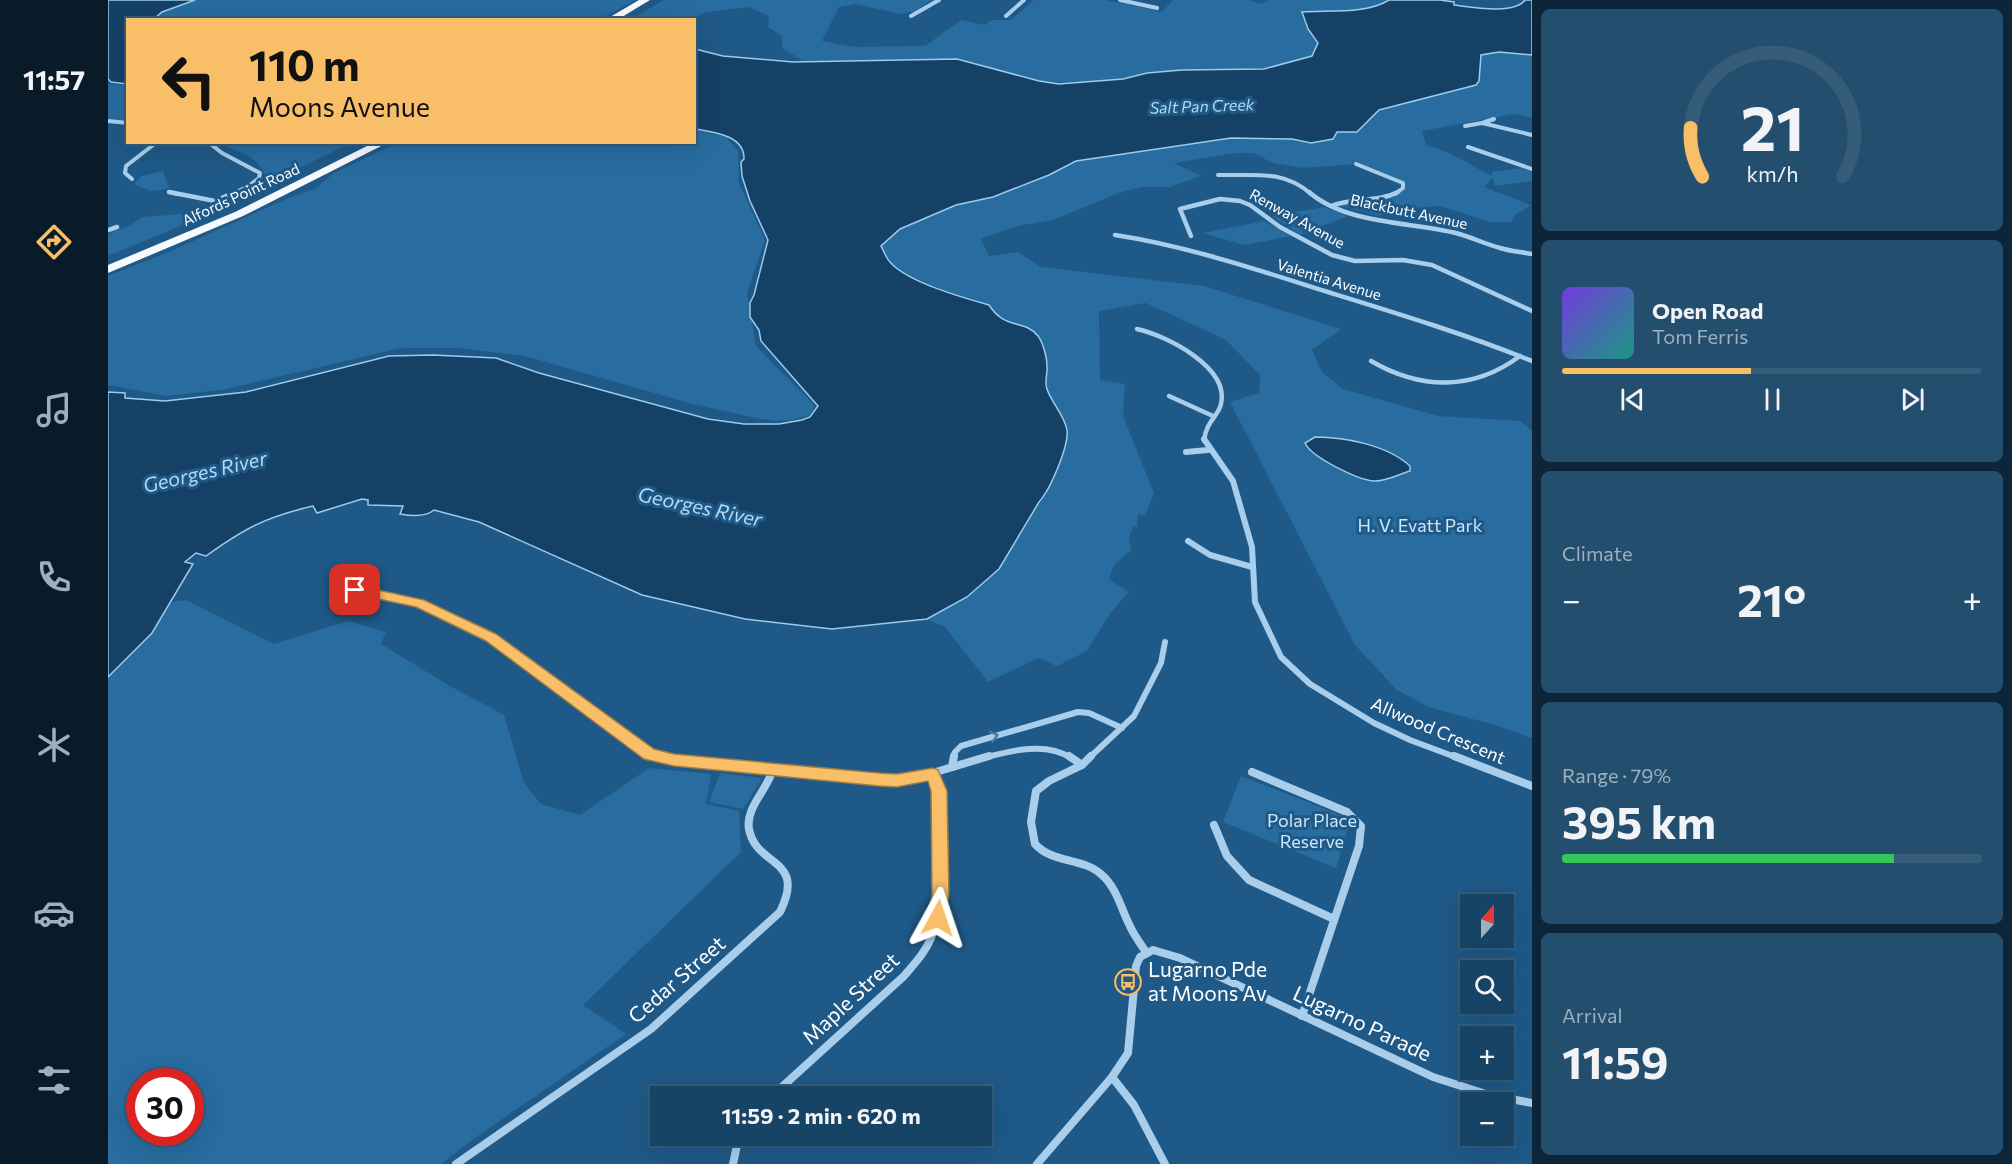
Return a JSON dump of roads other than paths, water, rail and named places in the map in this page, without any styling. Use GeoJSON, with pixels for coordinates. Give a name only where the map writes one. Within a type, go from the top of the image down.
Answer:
{"type":"FeatureCollection","features":[{"type":"Feature","properties":{"kind":"highway"},"geometry":{"type":"LineString","coordinates":[[613,18],[646,0]]}},
{"type":"Feature","properties":{"kind":"highway"},"geometry":{"type":"LineString","coordinates":[[624,18],[656,0]]}},
{"type":"Feature","properties":{"kind":"highway","name":"Alfords Point Road"},"geometry":{"type":"LineString","coordinates":[[108,269],[218,224],[326,168],[367,144]]}},
{"type":"Feature","properties":{"kind":"highway","name":"Alfords Point Road"},"geometry":{"type":"LineString","coordinates":[[108,263],[211,221],[380,144]]}},
{"type":"Feature","properties":{"kind":"street"},"geometry":{"type":"LineString","coordinates":[[911,16],[939,0]]}},
{"type":"Feature","properties":{"kind":"street"},"geometry":{"type":"LineString","coordinates":[[1005,16],[1024,0]]}},
{"type":"Feature","properties":{"kind":"street"},"geometry":{"type":"LineString","coordinates":[[1120,0],[1157,8]]}},
{"type":"Feature","properties":{"kind":"street"},"geometry":{"type":"LineString","coordinates":[[1465,126],[1494,119]]}},
{"type":"Feature","properties":{"kind":"street"},"geometry":{"type":"LineString","coordinates":[[108,121],[126,123]]}},
{"type":"Feature","properties":{"kind":"street"},"geometry":{"type":"LineString","coordinates":[[1482,123],[1532,135]]}},
{"type":"Feature","properties":{"kind":"street"},"geometry":{"type":"LineString","coordinates":[[132,179],[125,173],[126,166],[133,158],[153,144]]}},
{"type":"Feature","properties":{"kind":"street"},"geometry":{"type":"LineString","coordinates":[[169,192],[204,200],[218,200],[259,178],[260,173],[257,170],[240,164],[211,144]]}},
{"type":"Feature","properties":{"kind":"street"},"geometry":{"type":"LineString","coordinates":[[1468,147],[1532,169]]}},
{"type":"Feature","properties":{"kind":"street"},"geometry":{"type":"LineString","coordinates":[[1331,206],[1345,200],[1389,196],[1403,188],[1402,183],[1397,179],[1356,164]]}},
{"type":"Feature","properties":{"kind":"street","name":"Blackbutt Avenue"},"geometry":{"type":"LineString","coordinates":[[1218,175],[1286,177],[1331,206],[1403,225],[1456,233],[1500,248],[1532,254]]}},
{"type":"Feature","properties":{"kind":"street","name":"Renway Avenue"},"geometry":{"type":"LineString","coordinates":[[1191,236],[1191,231],[1180,209],[1220,199],[1240,201],[1250,205],[1280,227],[1337,257],[1362,262],[1410,261],[1431,265],[1532,311]]}},
{"type":"Feature","properties":{"kind":"street"},"geometry":{"type":"LineString","coordinates":[[108,230],[117,227]]}},
{"type":"Feature","properties":{"kind":"street","name":"Valentia Avenue"},"geometry":{"type":"LineString","coordinates":[[1115,236],[1148,240],[1271,274],[1479,339],[1532,361]]}},
{"type":"Feature","properties":{"kind":"street"},"geometry":{"type":"LineString","coordinates":[[1137,329],[1169,339],[1200,359],[1216,380],[1222,396],[1221,406],[1205,431],[1204,441],[1208,450],[1186,452]]}},
{"type":"Feature","properties":{"kind":"street"},"geometry":{"type":"LineString","coordinates":[[1371,361],[1409,379],[1455,382],[1493,374],[1520,356]]}},
{"type":"Feature","properties":{"kind":"street"},"geometry":{"type":"LineString","coordinates":[[1169,396],[1213,416]]}},
{"type":"Feature","properties":{"kind":"street","name":"Allwood Crescent"},"geometry":{"type":"LineString","coordinates":[[1208,450],[1233,482],[1250,539],[1255,602],[1281,657],[1310,684],[1383,728],[1532,786]]}},
{"type":"Feature","properties":{"kind":"street"},"geometry":{"type":"LineString","coordinates":[[1188,541],[1195,548],[1211,556],[1252,567]]}},
{"type":"Feature","properties":{"kind":"street"},"geometry":{"type":"LineString","coordinates":[[355,590],[419,603],[491,638],[650,754],[674,760],[897,780],[933,774],[1013,750],[1057,752],[1077,760],[1082,765]]}},
{"type":"Feature","properties":{"kind":"street"},"geometry":{"type":"LineString","coordinates":[[1037,1164],[1112,1077],[1128,1053],[1135,969],[1140,957],[1146,952],[1132,931],[1110,884],[1102,875],[1082,862],[1043,853],[1035,844],[1031,821],[1036,791],[1049,781],[1082,765],[1134,716],[1161,663],[1166,642]]}},
{"type":"Feature","properties":{"kind":"street"},"geometry":{"type":"LineString","coordinates":[[952,767],[955,752],[961,746],[1078,712],[1089,713],[1122,728]]}},
{"type":"Feature","properties":{"kind":"street","name":"Cedar Street"},"geometry":{"type":"LineString","coordinates":[[456,1164],[651,1029],[780,912],[788,894],[787,880],[780,866],[755,843],[749,829],[751,813],[770,783],[773,769]]}},
{"type":"Feature","properties":{"kind":"street"},"geometry":{"type":"LineString","coordinates":[[1252,772],[1363,821],[1361,838],[1302,1016]]}},
{"type":"Feature","properties":{"kind":"street","name":"Maple Street"},"geometry":{"type":"LineString","coordinates":[[783,1086],[904,976],[922,954],[931,938],[938,918],[941,894],[939,791],[933,774]]}},
{"type":"Feature","properties":{"kind":"street"},"geometry":{"type":"LineString","coordinates":[[1214,825],[1227,856],[1249,880],[1334,919]]}},
{"type":"Feature","properties":{"kind":"street","name":"Lugarno Parade"},"geometry":{"type":"LineString","coordinates":[[1146,952],[1164,951],[1433,1077],[1469,1090],[1532,1103]]}},
{"type":"Feature","properties":{"kind":"street"},"geometry":{"type":"LineString","coordinates":[[1112,1077],[1134,1105],[1164,1164]]}},
{"type":"Feature","properties":{"kind":"street"},"geometry":{"type":"LineString","coordinates":[[733,1164],[737,1146]]}},
{"type":"Feature","properties":{"kind":"water"},"geometry":{"type":"Polygon","coordinates":[[[108,0],[195,0],[162,12],[155,18],[126,18],[126,84],[111,82],[108,79],[108,0]]]}},
{"type":"Feature","properties":{"kind":"water"},"geometry":{"type":"Polygon","coordinates":[[[1389,0],[1440,0],[1454,2],[1454,5],[1502,9],[1519,5],[1525,0],[1532,0],[1532,55],[1499,52],[1481,55],[1479,81],[1476,85],[1379,110],[1357,132],[1337,132],[1333,139],[1311,143],[1292,139],[1231,138],[1076,161],[1049,175],[993,197],[956,205],[900,229],[881,246],[890,262],[909,276],[922,283],[989,305],[1002,318],[1026,327],[1038,336],[1046,359],[1047,389],[1067,430],[1062,457],[1053,478],[999,569],[967,597],[927,619],[832,629],[745,619],[642,595],[479,522],[434,510],[423,515],[400,514],[403,506],[368,505],[368,500],[362,499],[317,513],[313,506],[269,519],[233,538],[206,556],[196,553],[185,562],[193,564],[152,633],[108,677],[108,392],[125,393],[125,398],[165,401],[246,392],[389,356],[433,355],[496,358],[539,373],[708,419],[744,424],[779,424],[810,417],[818,406],[761,341],[759,330],[750,317],[750,303],[768,240],[750,201],[742,176],[743,151],[739,145],[726,136],[696,129],[696,49],[723,56],[793,62],[957,59],[1039,81],[1059,84],[1123,79],[1147,73],[1182,70],[1264,69],[1312,56],[1318,43],[1308,29],[1302,12],[1370,8],[1389,0]]]}},
{"type":"Feature","properties":{"kind":"water"},"geometry":{"type":"Polygon","coordinates":[[[1315,437],[1352,441],[1378,448],[1401,459],[1410,466],[1410,471],[1378,481],[1357,477],[1325,461],[1309,449],[1305,443],[1315,437]]]}},
{"type":"Feature","properties":{"kind":"place","name":"Lugarno Pde at Moons Av"},"geometry":{"type":"Point","coordinates":[1128,982]}},
{"type":"Feature","properties":{"kind":"water label","name":"Salt Pan Creek"},"geometry":{"type":"Point","coordinates":[1202,106]}},
{"type":"Feature","properties":{"kind":"water label","name":"Georges River"},"geometry":{"type":"Point","coordinates":[205,472]}},
{"type":"Feature","properties":{"kind":"water label","name":"Georges River"},"geometry":{"type":"Point","coordinates":[700,507]}},
{"type":"Feature","properties":{"kind":"park label","name":"H. V. Evatt Park"},"geometry":{"type":"Point","coordinates":[1420,526]}},
{"type":"Feature","properties":{"kind":"park label","name":"Polar Place Reserve"},"geometry":{"type":"Point","coordinates":[1312,831]}}]}
